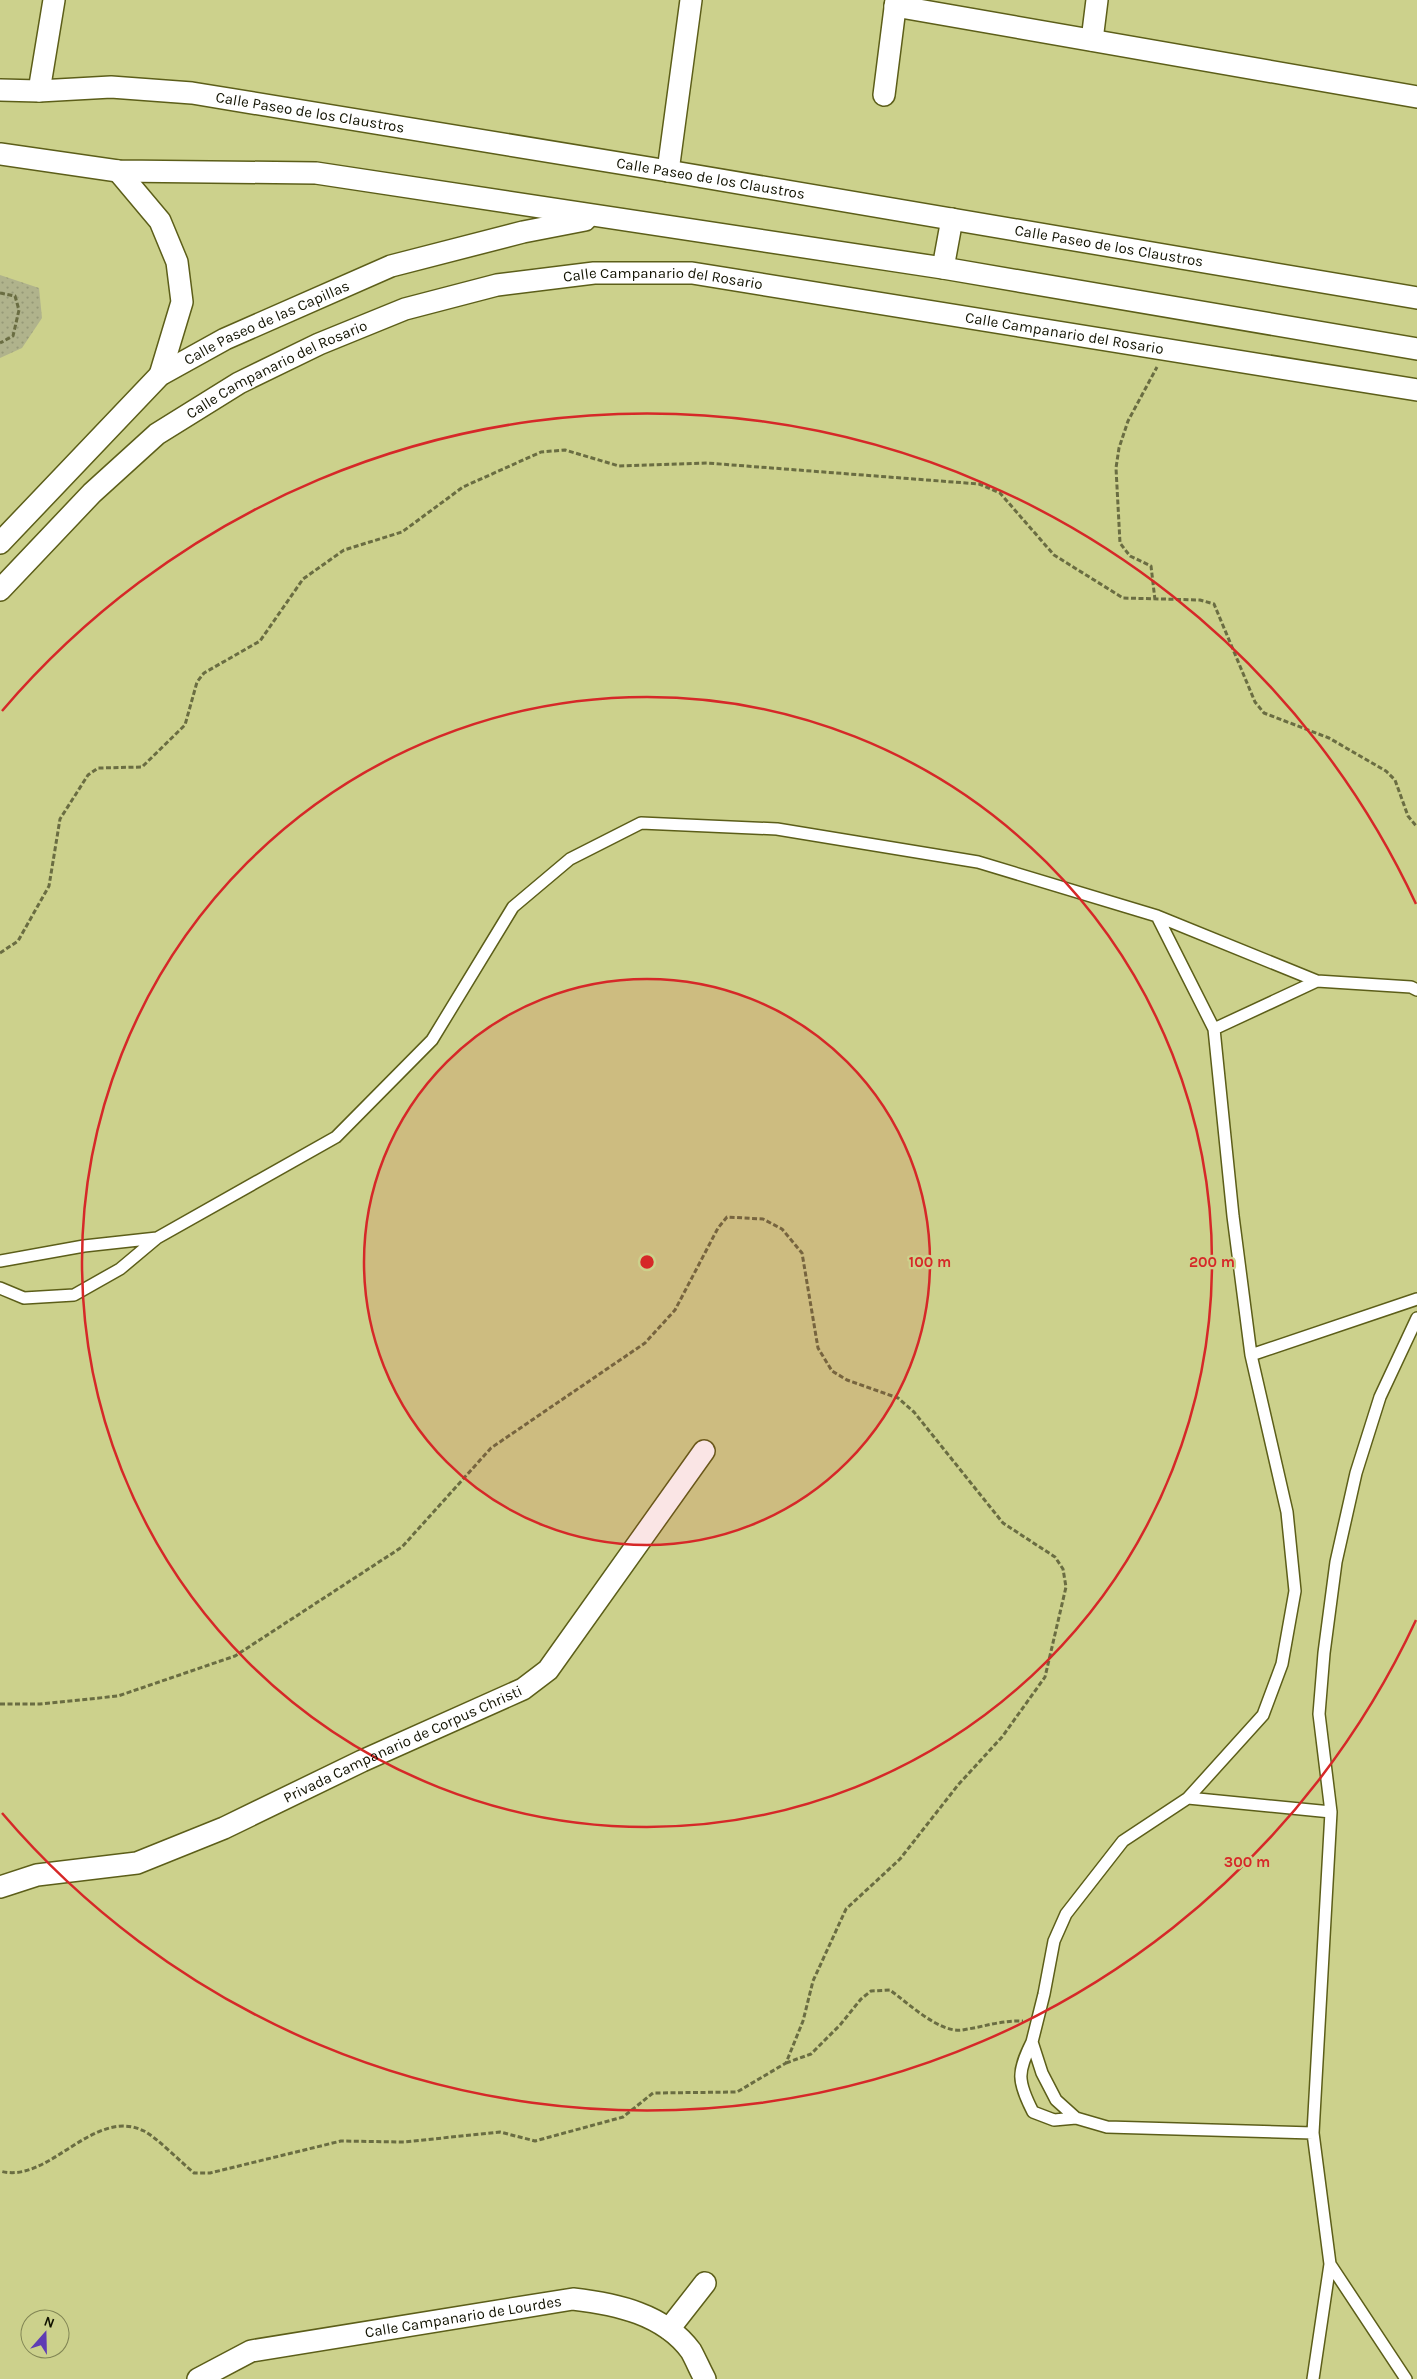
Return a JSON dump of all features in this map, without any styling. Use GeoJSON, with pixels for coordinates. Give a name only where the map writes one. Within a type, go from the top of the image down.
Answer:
{"type":"FeatureCollection","features":[{"type":"Feature","properties":{"kind":"street"},"geometry":{"type":"LineString","coordinates":[[39,91],[54,0]]}},
{"type":"Feature","properties":{"kind":"street"},"geometry":{"type":"LineString","coordinates":[[668,171],[691,0]]}},
{"type":"Feature","properties":{"kind":"street"},"geometry":{"type":"LineString","coordinates":[[1092,40],[1097,0]]}},
{"type":"Feature","properties":{"kind":"street"},"geometry":{"type":"LineString","coordinates":[[884,95],[895,3],[1092,40],[1417,97]]}},
{"type":"Feature","properties":{"kind":"street","name":"Calle Paseo de los Claustros"},"geometry":{"type":"LineString","coordinates":[[0,90],[39,91],[111,86],[192,94],[668,171],[1417,298]]}},
{"type":"Feature","properties":{"kind":"street"},"geometry":{"type":"LineString","coordinates":[[0,154],[118,171],[316,173],[942,268],[1417,349]]}},
{"type":"Feature","properties":{"kind":"street"},"geometry":{"type":"LineString","coordinates":[[118,171],[160,222],[176,262],[182,302],[160,375]]}},
{"type":"Feature","properties":{"kind":"street","name":"Calle Paseo de las Capillas"},"geometry":{"type":"LineString","coordinates":[[0,543],[160,375],[225,339],[391,266],[523,232],[601,217]]}},
{"type":"Feature","properties":{"kind":"street"},"geometry":{"type":"LineString","coordinates":[[942,268],[952,219]]}},
{"type":"Feature","properties":{"kind":"street","name":"Calle Campanario del Rosario"},"geometry":{"type":"LineString","coordinates":[[0,590],[92,492],[157,434],[239,383],[319,344],[406,309],[497,285],[594,273],[692,273],[1417,390]]}},
{"type":"Feature","properties":{"kind":"street","name":"Privada Campanario de Corpus Christi"},"geometry":{"type":"LineString","coordinates":[[0,1887],[37,1875],[138,1863],[224,1828],[362,1761],[523,1689],[548,1670],[704,1451]]}},
{"type":"Feature","properties":{"kind":"street"},"geometry":{"type":"LineString","coordinates":[[670,2329],[705,2283]]}},
{"type":"Feature","properties":{"kind":"street","name":"Calle Campanario de Lourdes"},"geometry":{"type":"LineString","coordinates":[[198,2379],[251,2352],[573,2300],[601,2302],[631,2309],[670,2329],[690,2351],[705,2379]]}},
{"type":"Feature","properties":{"kind":"lane"},"geometry":{"type":"LineString","coordinates":[[0,1288],[24,1298],[74,1295],[120,1269],[157,1238],[336,1137],[432,1040],[513,907],[570,859],[641,823],[777,828],[978,862],[1157,916],[1317,981],[1411,987],[1417,990]]}},
{"type":"Feature","properties":{"kind":"lane"},"geometry":{"type":"LineString","coordinates":[[1157,916],[1214,1029],[1233,1216],[1250,1355],[1287,1512],[1295,1591],[1282,1664],[1263,1715],[1188,1798],[1124,1841],[1066,1914],[1054,1941],[1032,2042],[1022,2062],[1020,2088],[1033,2112],[1054,2120],[1076,2118],[1107,2127],[1313,2133]]}},
{"type":"Feature","properties":{"kind":"lane"},"geometry":{"type":"LineString","coordinates":[[1214,1029],[1317,981]]}},
{"type":"Feature","properties":{"kind":"lane"},"geometry":{"type":"LineString","coordinates":[[0,1261],[84,1246],[157,1238]]}},
{"type":"Feature","properties":{"kind":"lane"},"geometry":{"type":"LineString","coordinates":[[1250,1355],[1417,1299]]}},
{"type":"Feature","properties":{"kind":"lane"},"geometry":{"type":"LineString","coordinates":[[1313,2379],[1330,2264],[1313,2133],[1331,1812],[1319,1714],[1324,1654],[1336,1562],[1356,1473],[1380,1397],[1417,1318]]}},
{"type":"Feature","properties":{"kind":"lane"},"geometry":{"type":"LineString","coordinates":[[1188,1798],[1331,1812]]}},
{"type":"Feature","properties":{"kind":"lane"},"geometry":{"type":"LineString","coordinates":[[1032,2042],[1042,2073],[1056,2100],[1076,2118]]}},
{"type":"Feature","properties":{"kind":"lane"},"geometry":{"type":"LineString","coordinates":[[1330,2264],[1406,2379]]}},
{"type":"Feature","properties":{"kind":"path"},"geometry":{"type":"LineString","coordinates":[[0,293],[15,296],[19,310],[13,336],[0,343]]}},
{"type":"Feature","properties":{"kind":"path"},"geometry":{"type":"LineString","coordinates":[[1155,600],[1151,566],[1130,556],[1120,543],[1116,468],[1119,448],[1128,421],[1166,350]]}},
{"type":"Feature","properties":{"kind":"path"},"geometry":{"type":"LineString","coordinates":[[0,953],[18,941],[49,886],[60,819],[88,775],[98,768],[142,767],[184,725],[197,682],[204,673],[260,641],[303,579],[344,550],[402,532],[463,487],[541,452],[564,450],[619,466],[707,463],[979,484],[1000,493],[1054,555],[1123,598],[1200,600],[1214,604],[1255,702],[1264,713],[1329,738],[1386,771],[1395,780],[1408,816],[1417,827]]}},
{"type":"Feature","properties":{"kind":"path"},"geometry":{"type":"LineString","coordinates":[[0,1704],[40,1704],[118,1696],[235,1656],[402,1547],[491,1448],[645,1343],[675,1310],[718,1228],[728,1217],[763,1219],[782,1229],[802,1253],[818,1348],[832,1371],[848,1380],[898,1398],[914,1412],[1003,1523],[1055,1557],[1063,1569],[1066,1587],[1046,1677],[1002,1737],[958,1785],[900,1859],[846,1909],[813,1981],[803,2021],[786,2063]]}},
{"type":"Feature","properties":{"kind":"path"},"geometry":{"type":"LineString","coordinates":[[0,2171],[11,2174],[32,2171],[81,2139],[120,2126],[144,2131],[194,2173],[210,2173],[341,2141],[404,2142],[500,2132],[535,2141],[623,2118],[654,2093],[736,2092],[786,2063],[811,2054],[840,2025],[861,1998],[871,1991],[890,1990],[937,2025],[960,2031],[1000,2022],[1037,2022]]}},
{"type":"Feature","properties":{"kind":"green space"},"geometry":{"type":"Polygon","coordinates":[[[0,275],[39,288],[42,318],[22,348],[0,358],[0,275]]]}}]}
